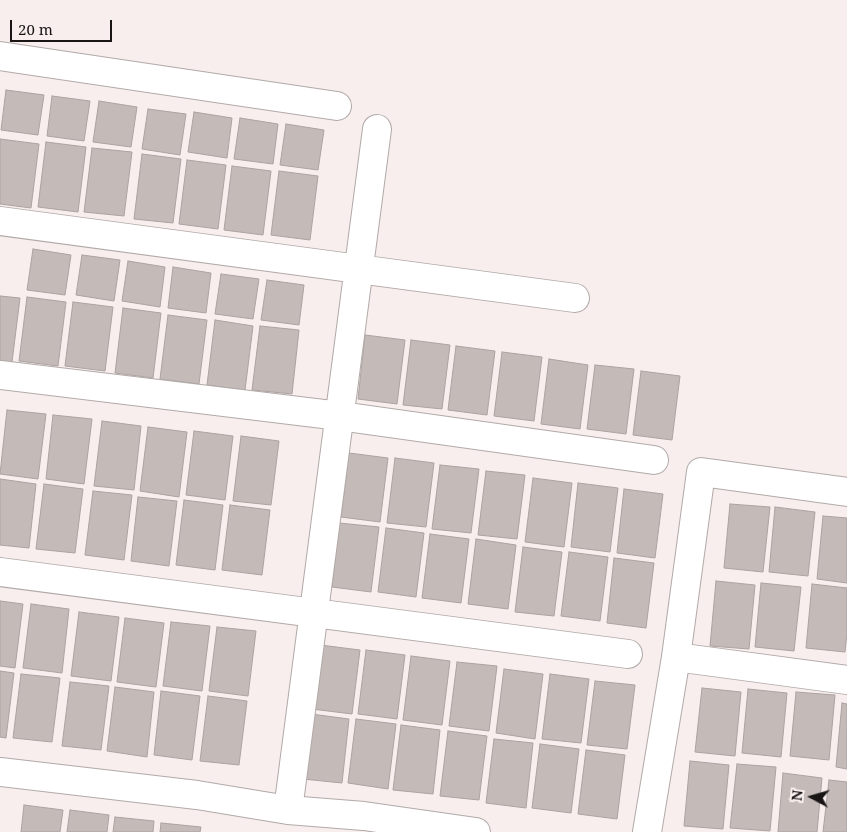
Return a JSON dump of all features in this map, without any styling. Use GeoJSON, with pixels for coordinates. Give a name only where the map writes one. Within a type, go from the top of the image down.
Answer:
{"type":"FeatureCollection","features":[{"type":"Feature","properties":{"kind":"street"},"geometry":{"type":"LineString","coordinates":[[0,56],[337,106]]}},
{"type":"Feature","properties":{"kind":"street"},"geometry":{"type":"LineString","coordinates":[[288,810],[377,129]]}},
{"type":"Feature","properties":{"kind":"street"},"geometry":{"type":"LineString","coordinates":[[0,221],[575,298]]}},
{"type":"Feature","properties":{"kind":"street"},"geometry":{"type":"LineString","coordinates":[[0,375],[340,416],[654,460]]}},
{"type":"Feature","properties":{"kind":"street"},"geometry":{"type":"LineString","coordinates":[[647,832],[676,657],[701,472],[847,492]]}},
{"type":"Feature","properties":{"kind":"street"},"geometry":{"type":"LineString","coordinates":[[0,572],[628,654]]}},
{"type":"Feature","properties":{"kind":"street"},"geometry":{"type":"LineString","coordinates":[[676,657],[847,680]]}},
{"type":"Feature","properties":{"kind":"street"},"geometry":{"type":"LineString","coordinates":[[0,772],[197,795],[288,810],[364,816],[476,832]]}},
{"type":"Feature","properties":{"kind":"building"},"geometry":{"type":"Polygon","coordinates":[[[6,90],[44,95],[38,135],[1,130],[6,90]]]}},
{"type":"Feature","properties":{"kind":"building"},"geometry":{"type":"Polygon","coordinates":[[[52,96],[90,101],[84,141],[47,136],[52,96]]]}},
{"type":"Feature","properties":{"kind":"building"},"geometry":{"type":"Polygon","coordinates":[[[99,101],[137,107],[131,147],[93,142],[99,101]]]}},
{"type":"Feature","properties":{"kind":"building"},"geometry":{"type":"Polygon","coordinates":[[[148,109],[186,114],[180,155],[142,149],[148,109]]]}},
{"type":"Feature","properties":{"kind":"building"},"geometry":{"type":"Polygon","coordinates":[[[194,112],[232,118],[227,158],[188,152],[194,112]]]}},
{"type":"Feature","properties":{"kind":"building"},"geometry":{"type":"Polygon","coordinates":[[[240,118],[278,124],[273,164],[234,159],[240,118]]]}},
{"type":"Feature","properties":{"kind":"building"},"geometry":{"type":"Polygon","coordinates":[[[286,124],[324,130],[318,170],[280,165],[286,124]]]}},
{"type":"Feature","properties":{"kind":"building"},"geometry":{"type":"Polygon","coordinates":[[[0,139],[39,144],[31,208],[0,204],[0,139]]]}},
{"type":"Feature","properties":{"kind":"building"},"geometry":{"type":"Polygon","coordinates":[[[46,142],[86,147],[78,212],[38,207],[46,142]]]}},
{"type":"Feature","properties":{"kind":"building"},"geometry":{"type":"Polygon","coordinates":[[[92,148],[132,152],[124,216],[84,212],[92,148]]]}},
{"type":"Feature","properties":{"kind":"building"},"geometry":{"type":"Polygon","coordinates":[[[142,154],[181,159],[173,223],[134,219],[142,154]]]}},
{"type":"Feature","properties":{"kind":"building"},"geometry":{"type":"Polygon","coordinates":[[[187,160],[226,165],[218,229],[179,224],[187,160]]]}},
{"type":"Feature","properties":{"kind":"building"},"geometry":{"type":"Polygon","coordinates":[[[232,166],[271,171],[263,235],[224,230],[232,166]]]}},
{"type":"Feature","properties":{"kind":"building"},"geometry":{"type":"Polygon","coordinates":[[[279,171],[318,176],[310,240],[271,235],[279,171]]]}},
{"type":"Feature","properties":{"kind":"building"},"geometry":{"type":"Polygon","coordinates":[[[33,249],[71,255],[65,295],[27,290],[33,249]]]}},
{"type":"Feature","properties":{"kind":"building"},"geometry":{"type":"Polygon","coordinates":[[[82,255],[120,260],[114,301],[76,295],[82,255]]]}},
{"type":"Feature","properties":{"kind":"building"},"geometry":{"type":"Polygon","coordinates":[[[128,261],[165,267],[160,307],[122,301],[128,261]]]}},
{"type":"Feature","properties":{"kind":"building"},"geometry":{"type":"Polygon","coordinates":[[[173,267],[211,273],[206,313],[168,308],[173,267]]]}},
{"type":"Feature","properties":{"kind":"building"},"geometry":{"type":"Polygon","coordinates":[[[221,274],[259,279],[253,319],[215,314],[221,274]]]}},
{"type":"Feature","properties":{"kind":"building"},"geometry":{"type":"Polygon","coordinates":[[[267,280],[304,285],[299,325],[261,320],[267,280]]]}},
{"type":"Feature","properties":{"kind":"building"},"geometry":{"type":"Polygon","coordinates":[[[0,296],[20,298],[12,362],[0,361],[0,296]]]}},
{"type":"Feature","properties":{"kind":"building"},"geometry":{"type":"Polygon","coordinates":[[[27,297],[66,302],[58,366],[19,361],[27,297]]]}},
{"type":"Feature","properties":{"kind":"building"},"geometry":{"type":"Polygon","coordinates":[[[73,302],[113,307],[105,371],[65,366],[73,302]]]}},
{"type":"Feature","properties":{"kind":"building"},"geometry":{"type":"Polygon","coordinates":[[[123,308],[161,313],[153,378],[115,373],[123,308]]]}},
{"type":"Feature","properties":{"kind":"building"},"geometry":{"type":"Polygon","coordinates":[[[168,315],[207,320],[199,384],[160,379],[168,315]]]}},
{"type":"Feature","properties":{"kind":"building"},"geometry":{"type":"Polygon","coordinates":[[[215,320],[253,326],[245,390],[207,385],[215,320]]]}},
{"type":"Feature","properties":{"kind":"building"},"geometry":{"type":"Polygon","coordinates":[[[260,326],[299,330],[292,394],[252,390],[260,326]]]}},
{"type":"Feature","properties":{"kind":"building"},"geometry":{"type":"Polygon","coordinates":[[[365,335],[405,340],[397,404],[358,399],[365,335]]]}},
{"type":"Feature","properties":{"kind":"building"},"geometry":{"type":"Polygon","coordinates":[[[411,340],[450,345],[442,409],[403,405],[411,340]]]}},
{"type":"Feature","properties":{"kind":"building"},"geometry":{"type":"Polygon","coordinates":[[[456,346],[495,351],[487,415],[448,410],[456,346]]]}},
{"type":"Feature","properties":{"kind":"building"},"geometry":{"type":"Polygon","coordinates":[[[502,352],[542,357],[534,421],[494,416],[502,352]]]}},
{"type":"Feature","properties":{"kind":"building"},"geometry":{"type":"Polygon","coordinates":[[[549,359],[588,365],[580,429],[541,424],[549,359]]]}},
{"type":"Feature","properties":{"kind":"building"},"geometry":{"type":"Polygon","coordinates":[[[595,365],[634,369],[626,434],[587,429],[595,365]]]}},
{"type":"Feature","properties":{"kind":"building"},"geometry":{"type":"Polygon","coordinates":[[[641,371],[680,376],[672,440],[633,435],[641,371]]]}},
{"type":"Feature","properties":{"kind":"building"},"geometry":{"type":"Polygon","coordinates":[[[7,410],[46,414],[38,479],[0,474],[7,410]]]}},
{"type":"Feature","properties":{"kind":"building"},"geometry":{"type":"Polygon","coordinates":[[[53,415],[92,419],[84,484],[46,479],[53,415]]]}},
{"type":"Feature","properties":{"kind":"building"},"geometry":{"type":"Polygon","coordinates":[[[102,421],[141,426],[134,490],[94,486],[102,421]]]}},
{"type":"Feature","properties":{"kind":"building"},"geometry":{"type":"Polygon","coordinates":[[[148,427],[187,432],[179,497],[140,491],[148,427]]]}},
{"type":"Feature","properties":{"kind":"building"},"geometry":{"type":"Polygon","coordinates":[[[194,431],[233,436],[225,500],[186,495],[194,431]]]}},
{"type":"Feature","properties":{"kind":"building"},"geometry":{"type":"Polygon","coordinates":[[[241,436],[279,441],[271,505],[233,501],[241,436]]]}},
{"type":"Feature","properties":{"kind":"building"},"geometry":{"type":"Polygon","coordinates":[[[349,453],[388,458],[380,522],[341,517],[349,453]]]}},
{"type":"Feature","properties":{"kind":"building"},"geometry":{"type":"Polygon","coordinates":[[[395,458],[434,463],[426,527],[387,523],[395,458]]]}},
{"type":"Feature","properties":{"kind":"building"},"geometry":{"type":"Polygon","coordinates":[[[440,465],[479,469],[471,533],[432,529],[440,465]]]}},
{"type":"Feature","properties":{"kind":"building"},"geometry":{"type":"Polygon","coordinates":[[[486,471],[525,475],[517,539],[478,535],[486,471]]]}},
{"type":"Feature","properties":{"kind":"building"},"geometry":{"type":"Polygon","coordinates":[[[533,478],[572,483],[564,547],[525,542],[533,478]]]}},
{"type":"Feature","properties":{"kind":"building"},"geometry":{"type":"Polygon","coordinates":[[[0,479],[36,484],[29,548],[0,545],[0,479]]]}},
{"type":"Feature","properties":{"kind":"building"},"geometry":{"type":"Polygon","coordinates":[[[578,483],[618,488],[610,552],[571,547],[578,483]]]}},
{"type":"Feature","properties":{"kind":"building"},"geometry":{"type":"Polygon","coordinates":[[[44,484],[83,489],[75,553],[36,549],[44,484]]]}},
{"type":"Feature","properties":{"kind":"building"},"geometry":{"type":"Polygon","coordinates":[[[624,489],[663,494],[655,558],[617,553],[624,489]]]}},
{"type":"Feature","properties":{"kind":"building"},"geometry":{"type":"Polygon","coordinates":[[[93,491],[132,495],[124,560],[85,555],[93,491]]]}},
{"type":"Feature","properties":{"kind":"building"},"geometry":{"type":"Polygon","coordinates":[[[138,497],[177,501],[169,566],[131,561],[138,497]]]}},
{"type":"Feature","properties":{"kind":"building"},"geometry":{"type":"Polygon","coordinates":[[[184,500],[223,505],[215,570],[176,565],[184,500]]]}},
{"type":"Feature","properties":{"kind":"building"},"geometry":{"type":"Polygon","coordinates":[[[730,504],[770,507],[763,572],[724,568],[730,504]]]}},
{"type":"Feature","properties":{"kind":"building"},"geometry":{"type":"Polygon","coordinates":[[[230,505],[270,510],[262,575],[222,570],[230,505]]]}},
{"type":"Feature","properties":{"kind":"building"},"geometry":{"type":"Polygon","coordinates":[[[775,507],[815,512],[808,576],[769,572],[775,507]]]}},
{"type":"Feature","properties":{"kind":"building"},"geometry":{"type":"Polygon","coordinates":[[[823,516],[847,518],[847,583],[817,579],[823,516]]]}},
{"type":"Feature","properties":{"kind":"building"},"geometry":{"type":"Polygon","coordinates":[[[339,523],[379,527],[371,592],[332,587],[339,523]]]}},
{"type":"Feature","properties":{"kind":"building"},"geometry":{"type":"Polygon","coordinates":[[[386,528],[424,533],[416,597],[378,592],[386,528]]]}},
{"type":"Feature","properties":{"kind":"building"},"geometry":{"type":"Polygon","coordinates":[[[430,534],[469,539],[461,603],[422,598],[430,534]]]}},
{"type":"Feature","properties":{"kind":"building"},"geometry":{"type":"Polygon","coordinates":[[[476,539],[516,545],[508,609],[468,604],[476,539]]]}},
{"type":"Feature","properties":{"kind":"building"},"geometry":{"type":"Polygon","coordinates":[[[523,547],[562,552],[554,616],[515,612],[523,547]]]}},
{"type":"Feature","properties":{"kind":"building"},"geometry":{"type":"Polygon","coordinates":[[[569,552],[608,557],[600,621],[561,616],[569,552]]]}},
{"type":"Feature","properties":{"kind":"building"},"geometry":{"type":"Polygon","coordinates":[[[614,558],[654,563],[646,628],[607,623],[614,558]]]}},
{"type":"Feature","properties":{"kind":"building"},"geometry":{"type":"Polygon","coordinates":[[[716,581],[755,585],[749,649],[710,646],[716,581]]]}},
{"type":"Feature","properties":{"kind":"building"},"geometry":{"type":"Polygon","coordinates":[[[761,583],[801,587],[794,651],[755,647],[761,583]]]}},
{"type":"Feature","properties":{"kind":"building"},"geometry":{"type":"Polygon","coordinates":[[[812,584],[847,588],[845,652],[806,648],[812,584]]]}},
{"type":"Feature","properties":{"kind":"building"},"geometry":{"type":"Polygon","coordinates":[[[0,601],[23,604],[15,668],[0,666],[0,601]]]}},
{"type":"Feature","properties":{"kind":"building"},"geometry":{"type":"Polygon","coordinates":[[[31,604],[69,609],[62,673],[23,668],[31,604]]]}},
{"type":"Feature","properties":{"kind":"building"},"geometry":{"type":"Polygon","coordinates":[[[79,612],[119,617],[111,681],[71,676],[79,612]]]}},
{"type":"Feature","properties":{"kind":"building"},"geometry":{"type":"Polygon","coordinates":[[[125,618],[164,623],[156,687],[117,682],[125,618]]]}},
{"type":"Feature","properties":{"kind":"building"},"geometry":{"type":"Polygon","coordinates":[[[171,622],[210,626],[202,691],[163,686],[171,622]]]}},
{"type":"Feature","properties":{"kind":"building"},"geometry":{"type":"Polygon","coordinates":[[[217,627],[256,631],[248,696],[209,691],[217,627]]]}},
{"type":"Feature","properties":{"kind":"building"},"geometry":{"type":"Polygon","coordinates":[[[320,645],[360,650],[352,714],[312,709],[320,645]]]}},
{"type":"Feature","properties":{"kind":"building"},"geometry":{"type":"Polygon","coordinates":[[[366,650],[405,655],[397,719],[358,714],[366,650]]]}},
{"type":"Feature","properties":{"kind":"building"},"geometry":{"type":"Polygon","coordinates":[[[411,656],[450,661],[442,725],[403,720],[411,656]]]}},
{"type":"Feature","properties":{"kind":"building"},"geometry":{"type":"Polygon","coordinates":[[[457,662],[497,666],[489,731],[449,726],[457,662]]]}},
{"type":"Feature","properties":{"kind":"building"},"geometry":{"type":"Polygon","coordinates":[[[504,669],[543,674],[535,739],[496,733],[504,669]]]}},
{"type":"Feature","properties":{"kind":"building"},"geometry":{"type":"Polygon","coordinates":[[[0,671],[14,673],[6,738],[0,737],[0,671]]]}},
{"type":"Feature","properties":{"kind":"building"},"geometry":{"type":"Polygon","coordinates":[[[21,674],[60,678],[52,742],[13,738],[21,674]]]}},
{"type":"Feature","properties":{"kind":"building"},"geometry":{"type":"Polygon","coordinates":[[[550,674],[589,679],[581,743],[542,739],[550,674]]]}},
{"type":"Feature","properties":{"kind":"building"},"geometry":{"type":"Polygon","coordinates":[[[595,681],[635,685],[627,749],[587,745],[595,681]]]}},
{"type":"Feature","properties":{"kind":"building"},"geometry":{"type":"Polygon","coordinates":[[[70,682],[109,686],[101,750],[62,746],[70,682]]]}},
{"type":"Feature","properties":{"kind":"building"},"geometry":{"type":"Polygon","coordinates":[[[115,687],[154,692],[147,757],[107,751],[115,687]]]}},
{"type":"Feature","properties":{"kind":"building"},"geometry":{"type":"Polygon","coordinates":[[[702,688],[741,692],[735,756],[695,752],[702,688]]]}},
{"type":"Feature","properties":{"kind":"building"},"geometry":{"type":"Polygon","coordinates":[[[748,689],[787,693],[781,757],[742,753],[748,689]]]}},
{"type":"Feature","properties":{"kind":"building"},"geometry":{"type":"Polygon","coordinates":[[[161,691],[200,696],[192,760],[154,755],[161,691]]]}},
{"type":"Feature","properties":{"kind":"building"},"geometry":{"type":"Polygon","coordinates":[[[796,692],[835,695],[829,760],[790,756],[796,692]]]}},
{"type":"Feature","properties":{"kind":"building"},"geometry":{"type":"Polygon","coordinates":[[[208,696],[247,701],[239,765],[200,761],[208,696]]]}},
{"type":"Feature","properties":{"kind":"building"},"geometry":{"type":"Polygon","coordinates":[[[842,703],[847,704],[847,769],[836,767],[842,703]]]}},
{"type":"Feature","properties":{"kind":"building"},"geometry":{"type":"Polygon","coordinates":[[[311,714],[349,719],[342,783],[303,779],[311,714]]]}},
{"type":"Feature","properties":{"kind":"building"},"geometry":{"type":"Polygon","coordinates":[[[356,719],[396,724],[388,789],[348,783],[356,719]]]}},
{"type":"Feature","properties":{"kind":"building"},"geometry":{"type":"Polygon","coordinates":[[[401,725],[440,730],[433,794],[393,790],[401,725]]]}},
{"type":"Feature","properties":{"kind":"building"},"geometry":{"type":"Polygon","coordinates":[[[448,731],[487,736],[479,800],[440,796],[448,731]]]}},
{"type":"Feature","properties":{"kind":"building"},"geometry":{"type":"Polygon","coordinates":[[[494,739],[533,743],[526,808],[486,803],[494,739]]]}},
{"type":"Feature","properties":{"kind":"building"},"geometry":{"type":"Polygon","coordinates":[[[540,744],[579,749],[571,813],[532,808],[540,744]]]}},
{"type":"Feature","properties":{"kind":"building"},"geometry":{"type":"Polygon","coordinates":[[[586,750],[625,755],[617,819],[578,814],[586,750]]]}},
{"type":"Feature","properties":{"kind":"building"},"geometry":{"type":"Polygon","coordinates":[[[690,761],[729,765],[723,829],[684,826],[690,761]]]}},
{"type":"Feature","properties":{"kind":"building"},"geometry":{"type":"Polygon","coordinates":[[[737,764],[776,767],[770,831],[730,828],[737,764]]]}},
{"type":"Feature","properties":{"kind":"building"},"geometry":{"type":"Polygon","coordinates":[[[783,773],[822,778],[817,832],[778,832],[783,773]]]}},
{"type":"Feature","properties":{"kind":"building"},"geometry":{"type":"Polygon","coordinates":[[[829,780],[847,782],[847,832],[823,832],[829,780]]]}},
{"type":"Feature","properties":{"kind":"building"},"geometry":{"type":"Polygon","coordinates":[[[24,805],[63,810],[60,832],[21,832],[24,805]]]}},
{"type":"Feature","properties":{"kind":"building"},"geometry":{"type":"Polygon","coordinates":[[[70,810],[109,815],[107,832],[67,832],[70,810]]]}},
{"type":"Feature","properties":{"kind":"building"},"geometry":{"type":"Polygon","coordinates":[[[115,817],[154,821],[153,832],[113,832],[115,817]]]}},
{"type":"Feature","properties":{"kind":"building"},"geometry":{"type":"Polygon","coordinates":[[[161,823],[201,827],[200,832],[160,832],[161,823]]]}}]}
